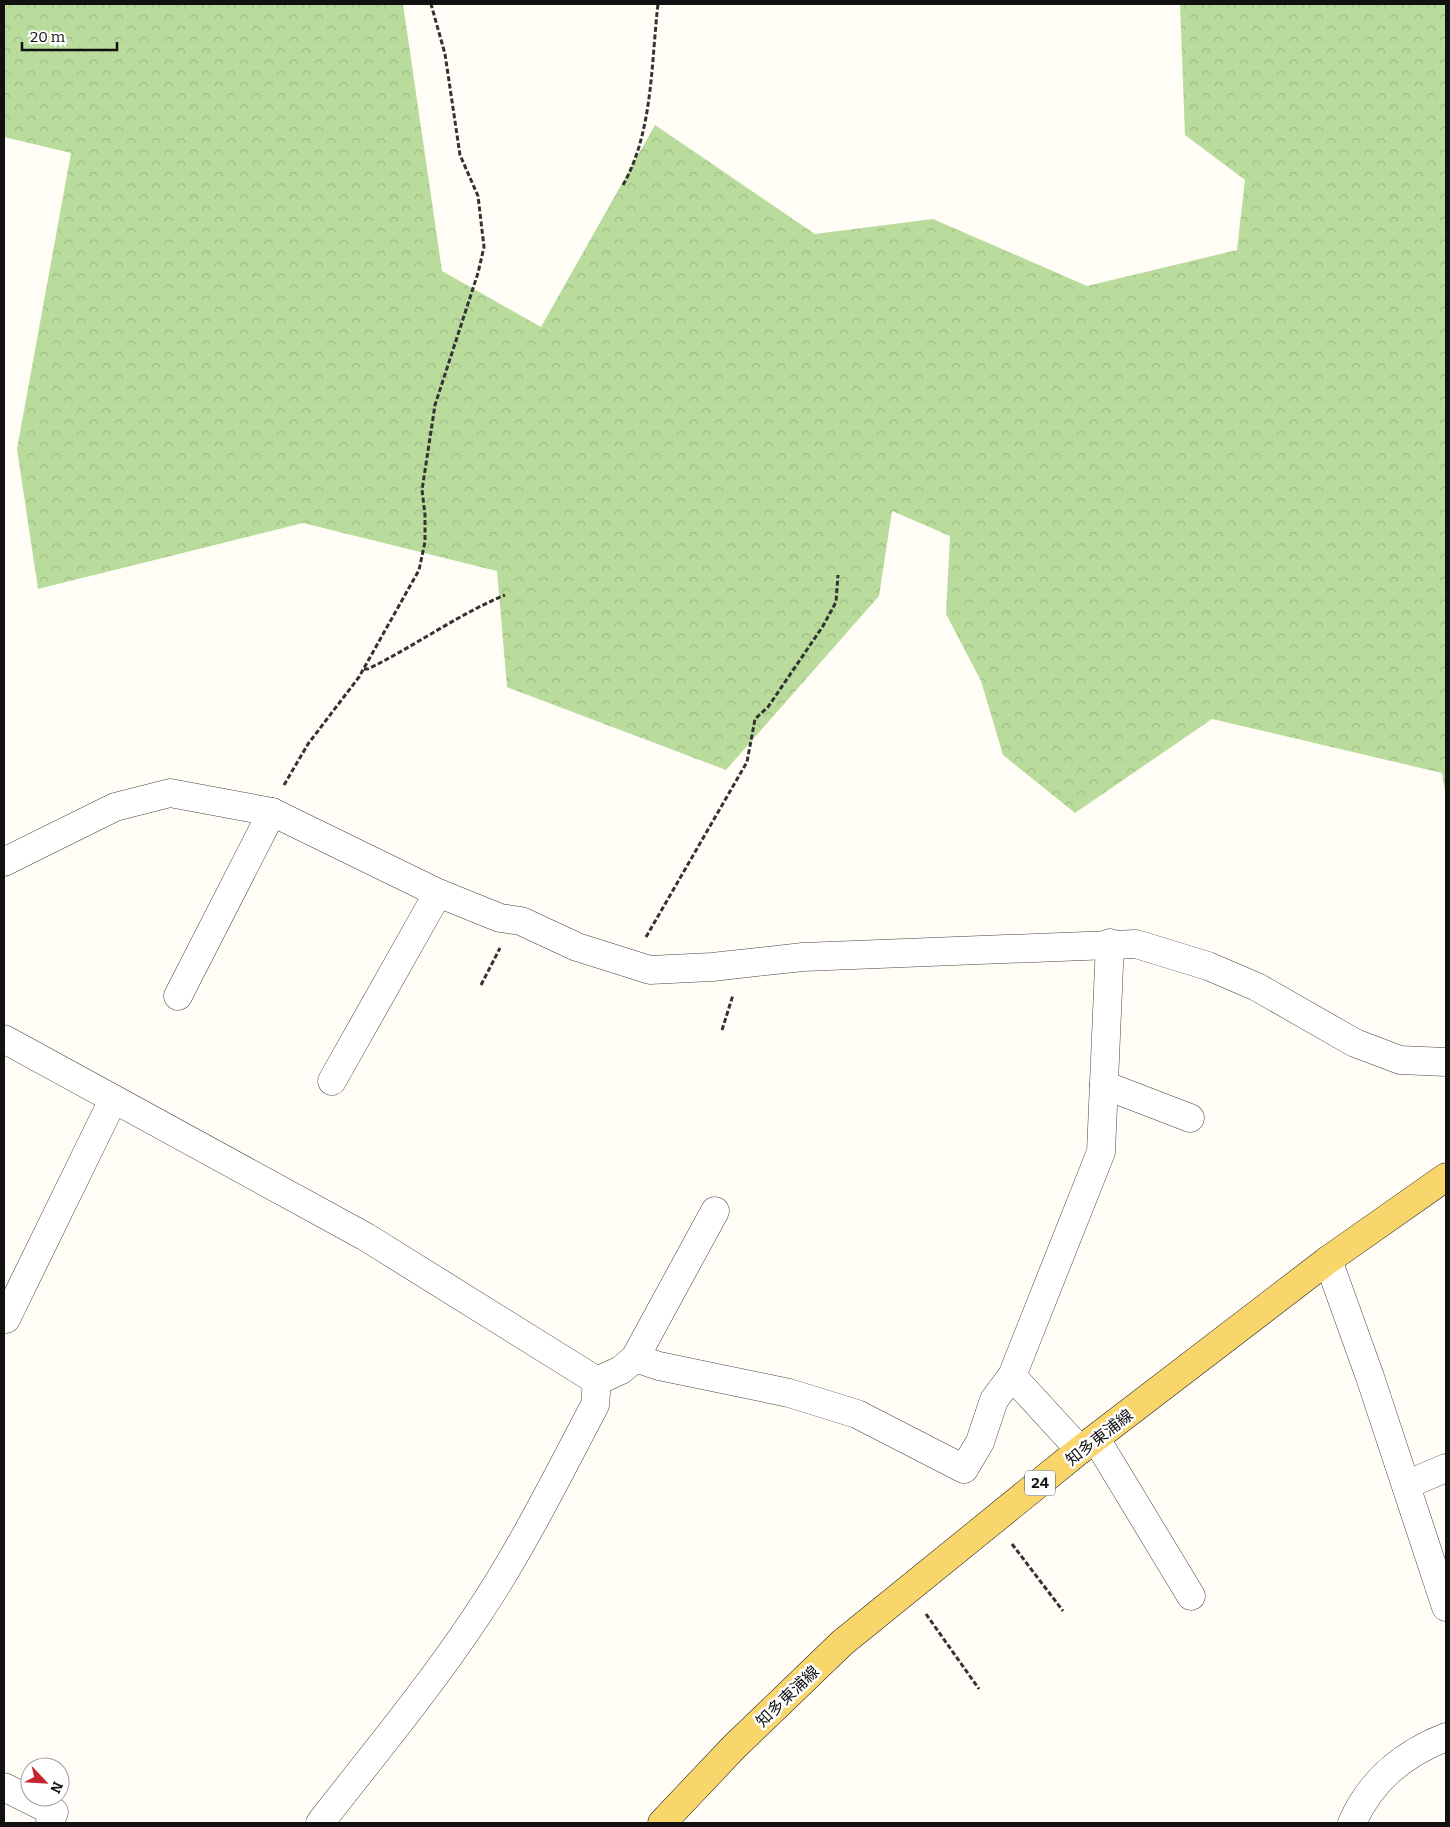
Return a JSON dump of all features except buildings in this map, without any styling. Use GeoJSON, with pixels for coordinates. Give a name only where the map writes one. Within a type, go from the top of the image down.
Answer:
{"type":"FeatureCollection","features":[{"type":"Feature","properties":{"kind":"main road","name":"知多東浦線"},"geometry":{"type":"LineString","coordinates":[[662,1823],[733,1748],[842,1643],[1088,1444],[1328,1260],[1446,1177]]}},
{"type":"Feature","properties":{"kind":"street"},"geometry":{"type":"LineString","coordinates":[[4,862],[115,807],[170,793],[270,812],[438,893],[500,918],[514,920],[577,947],[650,970],[695,968],[804,957],[1044,948],[1110,943],[1136,944],[1208,966],[1257,987],[1355,1043],[1400,1060],[1446,1062]]}},
{"type":"Feature","properties":{"kind":"street"},"geometry":{"type":"LineString","coordinates":[[178,996],[270,812]]}},
{"type":"Feature","properties":{"kind":"street"},"geometry":{"type":"LineString","coordinates":[[332,1081],[438,893]]}},
{"type":"Feature","properties":{"kind":"street"},"geometry":{"type":"LineString","coordinates":[[635,1358],[659,1366],[789,1393],[857,1414],[964,1470],[980,1442],[994,1400],[1012,1376],[1101,1152],[1110,943]]}},
{"type":"Feature","properties":{"kind":"street"},"geometry":{"type":"LineString","coordinates":[[4,1038],[113,1100],[366,1237],[597,1381]]}},
{"type":"Feature","properties":{"kind":"street"},"geometry":{"type":"LineString","coordinates":[[1104,1085],[1190,1118]]}},
{"type":"Feature","properties":{"kind":"street"},"geometry":{"type":"LineString","coordinates":[[4,1318],[6,1319],[113,1100]]}},
{"type":"Feature","properties":{"kind":"street"},"geometry":{"type":"LineString","coordinates":[[597,1381],[621,1370],[635,1358],[715,1211]]}},
{"type":"Feature","properties":{"kind":"street"},"geometry":{"type":"LineString","coordinates":[[1328,1260],[1446,1607]]}},
{"type":"Feature","properties":{"kind":"street"},"geometry":{"type":"LineString","coordinates":[[1012,1376],[1088,1444],[1191,1596]]}},
{"type":"Feature","properties":{"kind":"street"},"geometry":{"type":"LineString","coordinates":[[320,1823],[429,1685],[477,1615],[526,1535],[595,1405],[597,1381]]}},
{"type":"Feature","properties":{"kind":"street"},"geometry":{"type":"LineString","coordinates":[[1406,1485],[1446,1468]]}},
{"type":"Feature","properties":{"kind":"street"},"geometry":{"type":"LineString","coordinates":[[1352,1823],[1368,1796],[1383,1776],[1418,1748],[1446,1737]]}},
{"type":"Feature","properties":{"kind":"street"},"geometry":{"type":"LineString","coordinates":[[4,1787],[54,1812],[50,1823]]}},
{"type":"Feature","properties":{"kind":"path"},"geometry":{"type":"LineString","coordinates":[[270,812],[308,744],[364,669],[418,570],[425,542],[426,515],[422,490],[435,405],[478,273],[484,248],[478,196],[460,156],[445,54],[431,4]]}},
{"type":"Feature","properties":{"kind":"path"},"geometry":{"type":"LineString","coordinates":[[623,185],[634,166],[642,138],[658,4]]}},
{"type":"Feature","properties":{"kind":"path"},"geometry":{"type":"LineString","coordinates":[[631,964],[747,762],[755,719],[768,707],[823,626],[836,602],[838,575]]}},
{"type":"Feature","properties":{"kind":"path"},"geometry":{"type":"LineString","coordinates":[[364,669],[368,669],[395,656],[476,607],[505,595]]}},
{"type":"Feature","properties":{"kind":"path"},"geometry":{"type":"LineString","coordinates":[[481,985],[514,920]]}},
{"type":"Feature","properties":{"kind":"path"},"geometry":{"type":"LineString","coordinates":[[992,1522],[1022,1555],[1063,1611]]}},
{"type":"Feature","properties":{"kind":"path"},"geometry":{"type":"LineString","coordinates":[[908,1590],[979,1689]]}},
{"type":"Feature","properties":{"kind":"green space"},"geometry":{"type":"Polygon","coordinates":[[[4,4],[403,4],[442,271],[541,327],[655,125],[815,234],[933,219],[1087,286],[1237,250],[1245,180],[1185,135],[1180,4],[1446,4],[1446,796],[1442,773],[1212,719],[1075,813],[1003,755],[981,681],[946,614],[950,536],[892,511],[879,596],[726,770],[507,687],[497,571],[303,523],[38,589],[17,449],[71,153],[4,137],[4,4]]]}}]}
